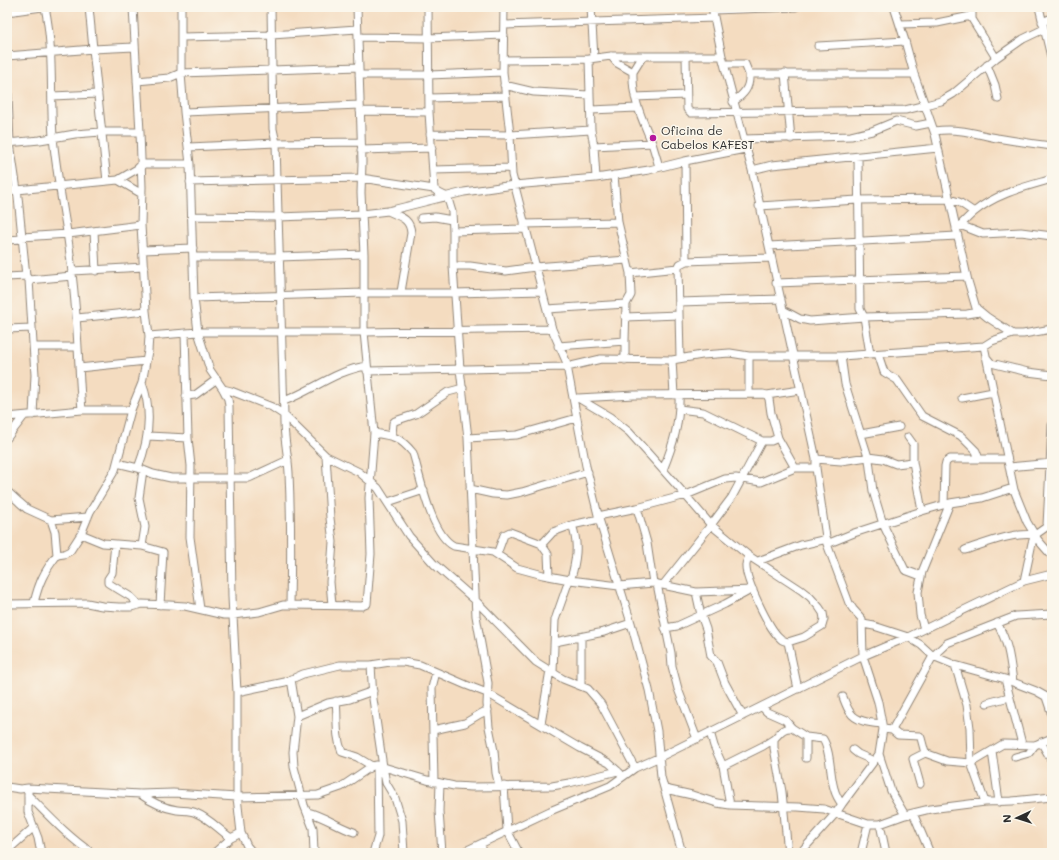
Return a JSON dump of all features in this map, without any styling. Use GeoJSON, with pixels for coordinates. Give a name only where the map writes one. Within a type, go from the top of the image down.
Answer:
{"type":"FeatureCollection","features":[{"type":"Feature","properties":{"kind":"street"},"geometry":{"type":"LineString","coordinates":[[7,12],[43,7],[48,22],[53,137],[68,234],[77,318],[82,410]]}},
{"type":"Feature","properties":{"kind":"street"},"geometry":{"type":"LineString","coordinates":[[90,7],[101,132],[107,181]]}},
{"type":"Feature","properties":{"kind":"street"},"geometry":{"type":"LineString","coordinates":[[34,603],[38,587],[45,572],[57,556],[70,550],[81,534],[88,517],[115,470],[131,410],[142,383],[146,361],[149,336],[141,225],[142,164],[134,48],[133,7]]}},
{"type":"Feature","properties":{"kind":"street"},"geometry":{"type":"LineString","coordinates":[[181,7],[181,73],[184,112],[189,147],[194,298],[198,332],[210,370],[223,389],[228,399],[229,406],[233,615],[237,692],[237,797],[241,833],[247,846],[253,853]]}},
{"type":"Feature","properties":{"kind":"street"},"geometry":{"type":"LineString","coordinates":[[271,7],[272,108],[273,129],[276,143],[284,425],[288,460],[292,539],[290,605]]}},
{"type":"Feature","properties":{"kind":"street"},"geometry":{"type":"LineString","coordinates":[[7,604],[87,603],[119,607],[138,605],[185,606],[233,615],[259,612],[290,605],[362,606],[367,604],[370,554],[369,498],[374,433],[364,332],[364,254],[357,7]]}},
{"type":"Feature","properties":{"kind":"street"},"geometry":{"type":"LineString","coordinates":[[428,7],[428,112],[434,189]]}},
{"type":"Feature","properties":{"kind":"street"},"geometry":{"type":"LineString","coordinates":[[504,7],[503,72],[510,135],[511,168],[514,185],[552,329],[558,346],[566,361],[576,398],[577,418],[598,518],[631,623],[648,690],[657,731],[660,768],[682,853]]}},
{"type":"Feature","properties":{"kind":"street"},"geometry":{"type":"LineString","coordinates":[[591,7],[592,59],[589,95],[596,178]]}},
{"type":"Feature","properties":{"kind":"street"},"geometry":{"type":"LineString","coordinates":[[796,7],[712,8],[733,102],[752,170],[776,284],[794,356],[800,390],[816,459],[827,542],[849,603],[860,616],[863,624],[863,656],[878,702],[883,727],[879,754],[836,813],[800,853]]}},
{"type":"Feature","properties":{"kind":"street"},"geometry":{"type":"LineString","coordinates":[[894,7],[906,40],[914,74],[926,105],[938,148],[949,199],[958,230],[966,276],[976,308],[1013,334]]}},
{"type":"Feature","properties":{"kind":"street"},"geometry":{"type":"LineString","coordinates":[[972,7],[971,16],[996,58]]}},
{"type":"Feature","properties":{"kind":"street"},"geometry":{"type":"LineString","coordinates":[[1039,7],[1052,61]]}},
{"type":"Feature","properties":{"kind":"street"},"geometry":{"type":"LineString","coordinates":[[900,24],[937,23],[971,16]]}},
{"type":"Feature","properties":{"kind":"street"},"geometry":{"type":"LineString","coordinates":[[504,25],[714,18]]}},
{"type":"Feature","properties":{"kind":"street"},"geometry":{"type":"LineString","coordinates":[[686,56],[686,110],[691,113],[905,110],[926,105],[954,94],[996,58],[1052,18]]}},
{"type":"Feature","properties":{"kind":"street"},"geometry":{"type":"LineString","coordinates":[[182,37],[272,35],[357,29]]}},
{"type":"Feature","properties":{"kind":"street"},"geometry":{"type":"LineString","coordinates":[[358,37],[428,38],[504,35]]}},
{"type":"Feature","properties":{"kind":"street"},"geometry":{"type":"LineString","coordinates":[[818,46],[906,40]]}},
{"type":"Feature","properties":{"kind":"street"},"geometry":{"type":"LineString","coordinates":[[7,56],[93,49],[134,48]]}},
{"type":"Feature","properties":{"kind":"street"},"geometry":{"type":"LineString","coordinates":[[504,60],[592,59],[611,56],[722,56]]}},
{"type":"Feature","properties":{"kind":"street"},"geometry":{"type":"LineString","coordinates":[[611,56],[617,64],[633,72]]}},
{"type":"Feature","properties":{"kind":"street"},"geometry":{"type":"LineString","coordinates":[[643,56],[633,72],[633,85],[637,108],[652,143],[659,167]]}},
{"type":"Feature","properties":{"kind":"street"},"geometry":{"type":"LineString","coordinates":[[725,64],[745,64],[750,74],[750,82],[747,90],[733,102]]}},
{"type":"Feature","properties":{"kind":"street"},"geometry":{"type":"LineString","coordinates":[[987,65],[995,85],[998,98]]}},
{"type":"Feature","properties":{"kind":"street"},"geometry":{"type":"LineString","coordinates":[[136,81],[169,78],[181,73],[358,67]]}},
{"type":"Feature","properties":{"kind":"street"},"geometry":{"type":"LineString","coordinates":[[359,75],[429,75],[503,72]]}},
{"type":"Feature","properties":{"kind":"street"},"geometry":{"type":"LineString","coordinates":[[785,73],[790,138]]}},
{"type":"Feature","properties":{"kind":"street"},"geometry":{"type":"LineString","coordinates":[[7,74],[8,143],[17,190],[34,348],[35,375],[33,416]]}},
{"type":"Feature","properties":{"kind":"street"},"geometry":{"type":"LineString","coordinates":[[750,74],[914,74]]}},
{"type":"Feature","properties":{"kind":"street"},"geometry":{"type":"LineString","coordinates":[[504,85],[534,92],[589,95]]}},
{"type":"Feature","properties":{"kind":"street"},"geometry":{"type":"LineString","coordinates":[[52,96],[98,94]]}},
{"type":"Feature","properties":{"kind":"street"},"geometry":{"type":"LineString","coordinates":[[635,97],[686,95]]}},
{"type":"Feature","properties":{"kind":"street"},"geometry":{"type":"LineString","coordinates":[[429,98],[505,96]]}},
{"type":"Feature","properties":{"kind":"street"},"geometry":{"type":"LineString","coordinates":[[184,112],[272,108],[360,108],[428,112]]}},
{"type":"Feature","properties":{"kind":"street"},"geometry":{"type":"LineString","coordinates":[[591,110],[637,108]]}},
{"type":"Feature","properties":{"kind":"street"},"geometry":{"type":"LineString","coordinates":[[896,110],[896,121]]}},
{"type":"Feature","properties":{"kind":"street"},"geometry":{"type":"LineString","coordinates":[[744,139],[858,135],[896,121],[916,126],[965,130],[998,138],[1052,146]]}},
{"type":"Feature","properties":{"kind":"street"},"geometry":{"type":"LineString","coordinates":[[430,134],[510,135],[591,130]]}},
{"type":"Feature","properties":{"kind":"street"},"geometry":{"type":"LineString","coordinates":[[8,143],[101,132],[140,132]]}},
{"type":"Feature","properties":{"kind":"street"},"geometry":{"type":"LineString","coordinates":[[189,147],[276,143],[361,142]]}},
{"type":"Feature","properties":{"kind":"street"},"geometry":{"type":"LineString","coordinates":[[594,146],[652,143]]}},
{"type":"Feature","properties":{"kind":"street"},"geometry":{"type":"LineString","coordinates":[[361,150],[432,148]]}},
{"type":"Feature","properties":{"kind":"street"},"geometry":{"type":"LineString","coordinates":[[752,170],[772,165],[938,148]]}},
{"type":"Feature","properties":{"kind":"street"},"geometry":{"type":"LineString","coordinates":[[192,216],[278,217],[362,214],[388,211],[464,192],[514,185],[596,178],[649,170],[685,160],[746,149]]}},
{"type":"Feature","properties":{"kind":"street"},"geometry":{"type":"LineString","coordinates":[[858,156],[860,310],[864,317],[870,354]]}},
{"type":"Feature","properties":{"kind":"street"},"geometry":{"type":"LineString","coordinates":[[685,160],[686,261]]}},
{"type":"Feature","properties":{"kind":"street"},"geometry":{"type":"LineString","coordinates":[[7,191],[118,180],[137,169],[142,164],[190,164]]}},
{"type":"Feature","properties":{"kind":"street"},"geometry":{"type":"LineString","coordinates":[[432,170],[511,168]]}},
{"type":"Feature","properties":{"kind":"street"},"geometry":{"type":"LineString","coordinates":[[614,175],[618,222],[630,273],[631,295],[626,304],[625,317],[625,360]]}},
{"type":"Feature","properties":{"kind":"street"},"geometry":{"type":"LineString","coordinates":[[190,182],[361,178],[434,189],[445,196],[449,202],[453,231],[453,266],[460,369],[468,438],[476,616],[488,683],[488,710],[507,830],[520,853]]}},
{"type":"Feature","properties":{"kind":"street"},"geometry":{"type":"LineString","coordinates":[[958,230],[974,212],[1002,195],[1052,179]]}},
{"type":"Feature","properties":{"kind":"street"},"geometry":{"type":"LineString","coordinates":[[118,180],[142,194]]}},
{"type":"Feature","properties":{"kind":"street"},"geometry":{"type":"LineString","coordinates":[[759,206],[858,200],[949,199],[959,202],[974,212]]}},
{"type":"Feature","properties":{"kind":"street"},"geometry":{"type":"LineString","coordinates":[[388,211],[406,220],[410,225],[410,238],[401,292]]}},
{"type":"Feature","properties":{"kind":"street"},"geometry":{"type":"LineString","coordinates":[[422,218],[452,220]]}},
{"type":"Feature","properties":{"kind":"street"},"geometry":{"type":"LineString","coordinates":[[453,231],[618,222]]}},
{"type":"Feature","properties":{"kind":"street"},"geometry":{"type":"LineString","coordinates":[[7,240],[141,225]]}},
{"type":"Feature","properties":{"kind":"street"},"geometry":{"type":"LineString","coordinates":[[769,246],[859,242],[958,230],[983,234],[1021,232],[1052,236]]}},
{"type":"Feature","properties":{"kind":"street"},"geometry":{"type":"LineString","coordinates":[[94,231],[96,271]]}},
{"type":"Feature","properties":{"kind":"street"},"geometry":{"type":"LineString","coordinates":[[143,250],[193,248]]}},
{"type":"Feature","properties":{"kind":"street"},"geometry":{"type":"LineString","coordinates":[[193,257],[279,257],[364,254]]}},
{"type":"Feature","properties":{"kind":"street"},"geometry":{"type":"LineString","coordinates":[[663,470],[673,443],[679,409],[676,395],[676,359],[679,314],[678,268],[680,264],[686,261],[771,258]]}},
{"type":"Feature","properties":{"kind":"street"},"geometry":{"type":"LineString","coordinates":[[453,266],[470,266],[506,271],[535,267],[627,260]]}},
{"type":"Feature","properties":{"kind":"street"},"geometry":{"type":"LineString","coordinates":[[7,277],[27,278],[144,268]]}},
{"type":"Feature","properties":{"kind":"street"},"geometry":{"type":"LineString","coordinates":[[630,273],[678,268]]}},
{"type":"Feature","properties":{"kind":"street"},"geometry":{"type":"LineString","coordinates":[[776,284],[966,276]]}},
{"type":"Feature","properties":{"kind":"street"},"geometry":{"type":"LineString","coordinates":[[194,298],[364,292],[455,293],[542,291]]}},
{"type":"Feature","properties":{"kind":"street"},"geometry":{"type":"LineString","coordinates":[[679,302],[781,300]]}},
{"type":"Feature","properties":{"kind":"street"},"geometry":{"type":"LineString","coordinates":[[547,309],[626,304]]}},
{"type":"Feature","properties":{"kind":"street"},"geometry":{"type":"LineString","coordinates":[[783,310],[800,319],[810,321],[864,317],[967,314],[980,312]]}},
{"type":"Feature","properties":{"kind":"street"},"geometry":{"type":"LineString","coordinates":[[77,318],[146,311]]}},
{"type":"Feature","properties":{"kind":"street"},"geometry":{"type":"LineString","coordinates":[[625,317],[679,314]]}},
{"type":"Feature","properties":{"kind":"street"},"geometry":{"type":"LineString","coordinates":[[7,329],[32,328]]}},
{"type":"Feature","properties":{"kind":"street"},"geometry":{"type":"LineString","coordinates":[[149,336],[198,332],[364,332],[552,329]]}},
{"type":"Feature","properties":{"kind":"street"},"geometry":{"type":"LineString","coordinates":[[284,402],[344,372],[358,367],[460,369],[567,367],[601,359],[676,359],[730,353],[749,356],[841,356],[878,354],[984,346],[992,341],[1013,334],[1023,334],[1052,329]]}},
{"type":"Feature","properties":{"kind":"street"},"geometry":{"type":"LineString","coordinates":[[185,334],[186,396],[191,478],[190,537],[200,609]]}},
{"type":"Feature","properties":{"kind":"street"},"geometry":{"type":"LineString","coordinates":[[558,346],[625,341]]}},
{"type":"Feature","properties":{"kind":"street"},"geometry":{"type":"LineString","coordinates":[[984,346],[1013,488],[1027,522],[1038,540],[1052,556]]}},
{"type":"Feature","properties":{"kind":"street"},"geometry":{"type":"LineString","coordinates":[[34,348],[78,347]]}},
{"type":"Feature","properties":{"kind":"street"},"geometry":{"type":"LineString","coordinates":[[878,354],[884,372],[896,380],[922,416],[961,436],[976,451],[979,459]]}},
{"type":"Feature","properties":{"kind":"street"},"geometry":{"type":"LineString","coordinates":[[749,356],[749,394]]}},
{"type":"Feature","properties":{"kind":"street"},"geometry":{"type":"LineString","coordinates":[[841,356],[845,384],[868,458],[873,491],[883,524],[905,570],[921,576]]}},
{"type":"Feature","properties":{"kind":"street"},"geometry":{"type":"LineString","coordinates":[[986,356],[990,363],[1028,372],[1052,375]]}},
{"type":"Feature","properties":{"kind":"street"},"geometry":{"type":"LineString","coordinates":[[79,368],[146,361]]}},
{"type":"Feature","properties":{"kind":"street"},"geometry":{"type":"LineString","coordinates":[[186,396],[195,395],[217,379]]}},
{"type":"Feature","properties":{"kind":"street"},"geometry":{"type":"LineString","coordinates":[[142,383],[146,397],[148,420],[148,436],[141,469],[140,507],[145,527],[142,546]]}},
{"type":"Feature","properties":{"kind":"street"},"geometry":{"type":"LineString","coordinates":[[392,435],[392,426],[395,421],[416,414],[448,392],[463,388]]}},
{"type":"Feature","properties":{"kind":"street"},"geometry":{"type":"LineString","coordinates":[[223,389],[272,407],[284,415],[326,456],[359,472],[378,488],[408,536],[434,564],[475,600],[536,662],[572,683],[588,689],[601,704],[635,768]]}},
{"type":"Feature","properties":{"kind":"street"},"geometry":{"type":"LineString","coordinates":[[576,398],[634,395],[767,395],[800,390]]}},
{"type":"Feature","properties":{"kind":"street"},"geometry":{"type":"LineString","coordinates":[[962,398],[993,392]]}},
{"type":"Feature","properties":{"kind":"street"},"geometry":{"type":"LineString","coordinates":[[767,395],[778,438],[795,468]]}},
{"type":"Feature","properties":{"kind":"street"},"geometry":{"type":"LineString","coordinates":[[576,398],[610,417],[629,432],[711,525],[749,556],[810,597],[823,612],[824,619],[822,626],[804,637],[788,642],[780,638],[773,630],[751,590],[746,570],[746,564],[749,556]]}},
{"type":"Feature","properties":{"kind":"street"},"geometry":{"type":"LineString","coordinates":[[679,409],[703,412],[762,441],[771,441],[778,438]]}},
{"type":"Feature","properties":{"kind":"street"},"geometry":{"type":"LineString","coordinates":[[7,417],[33,416],[82,410],[131,410]]}},
{"type":"Feature","properties":{"kind":"street"},"geometry":{"type":"LineString","coordinates":[[7,438],[24,416]]}},
{"type":"Feature","properties":{"kind":"street"},"geometry":{"type":"LineString","coordinates":[[468,438],[517,435],[577,418]]}},
{"type":"Feature","properties":{"kind":"street"},"geometry":{"type":"LineString","coordinates":[[1024,581],[1035,535],[1050,525],[1052,425]]}},
{"type":"Feature","properties":{"kind":"street"},"geometry":{"type":"LineString","coordinates":[[861,434],[899,426]]}},
{"type":"Feature","properties":{"kind":"street"},"geometry":{"type":"LineString","coordinates":[[374,433],[392,435],[400,440],[413,453],[433,519],[446,539],[454,546],[493,552],[518,568],[570,580],[619,586],[657,584],[696,592],[751,590]]}},
{"type":"Feature","properties":{"kind":"street"},"geometry":{"type":"LineString","coordinates":[[148,436],[188,438]]}},
{"type":"Feature","properties":{"kind":"street"},"geometry":{"type":"LineString","coordinates":[[908,437],[913,444],[914,462],[922,511]]}},
{"type":"Feature","properties":{"kind":"street"},"geometry":{"type":"LineString","coordinates":[[657,584],[711,525],[732,497],[762,441]]}},
{"type":"Feature","properties":{"kind":"street"},"geometry":{"type":"LineString","coordinates":[[326,456],[333,542],[330,582],[332,605]]}},
{"type":"Feature","properties":{"kind":"street"},"geometry":{"type":"LineString","coordinates":[[816,459],[841,460],[868,458],[883,459],[896,464],[914,462]]}},
{"type":"Feature","properties":{"kind":"street"},"geometry":{"type":"LineString","coordinates":[[924,629],[920,614],[918,592],[921,576],[947,504],[946,462],[950,459],[1007,459]]}},
{"type":"Feature","properties":{"kind":"street"},"geometry":{"type":"LineString","coordinates":[[117,463],[171,478],[253,477],[288,460]]}},
{"type":"Feature","properties":{"kind":"street"},"geometry":{"type":"LineString","coordinates":[[1009,467],[1051,463]]}},
{"type":"Feature","properties":{"kind":"street"},"geometry":{"type":"LineString","coordinates":[[541,544],[544,544],[553,532],[572,525],[686,495],[725,479],[742,478],[761,482],[795,468],[816,468]]}},
{"type":"Feature","properties":{"kind":"street"},"geometry":{"type":"LineString","coordinates":[[470,489],[493,494],[507,495],[522,492],[588,472]]}},
{"type":"Feature","properties":{"kind":"street"},"geometry":{"type":"LineString","coordinates":[[758,561],[801,545],[827,542],[922,511],[947,504],[982,498],[1013,488]]}},
{"type":"Feature","properties":{"kind":"street"},"geometry":{"type":"LineString","coordinates":[[388,502],[424,490]]}},
{"type":"Feature","properties":{"kind":"street"},"geometry":{"type":"LineString","coordinates":[[7,491],[27,509],[52,520],[88,517]]}},
{"type":"Feature","properties":{"kind":"street"},"geometry":{"type":"LineString","coordinates":[[637,508],[657,584],[678,689],[697,739]]}},
{"type":"Feature","properties":{"kind":"street"},"geometry":{"type":"LineString","coordinates":[[52,520],[55,532],[57,556]]}},
{"type":"Feature","properties":{"kind":"street"},"geometry":{"type":"LineString","coordinates":[[541,724],[555,642],[555,620],[570,580],[576,558],[577,546],[572,525]]}},
{"type":"Feature","properties":{"kind":"street"},"geometry":{"type":"LineString","coordinates":[[497,554],[504,535],[510,532],[541,544],[548,554],[549,576]]}},
{"type":"Feature","properties":{"kind":"street"},"geometry":{"type":"LineString","coordinates":[[81,534],[99,542],[142,546],[163,552],[160,605]]}},
{"type":"Feature","properties":{"kind":"street"},"geometry":{"type":"LineString","coordinates":[[965,550],[1005,538],[1025,534],[1035,535]]}},
{"type":"Feature","properties":{"kind":"street"},"geometry":{"type":"LineString","coordinates":[[115,544],[112,573],[108,579],[108,583],[131,597],[138,605]]}},
{"type":"Feature","properties":{"kind":"street"},"geometry":{"type":"LineString","coordinates":[[336,701],[338,743],[342,752],[377,766],[437,782],[460,786],[552,786],[620,774],[660,757],[863,656],[908,637],[1024,581],[1052,574]]}},
{"type":"Feature","properties":{"kind":"street"},"geometry":{"type":"LineString","coordinates":[[665,628],[677,626],[725,604],[751,590]]}},
{"type":"Feature","properties":{"kind":"street"},"geometry":{"type":"LineString","coordinates":[[696,592],[706,629],[711,656],[717,662],[725,683],[743,716]]}},
{"type":"Feature","properties":{"kind":"street"},"geometry":{"type":"LineString","coordinates":[[892,730],[933,656],[947,643],[1016,616],[1052,614]]}},
{"type":"Feature","properties":{"kind":"street"},"geometry":{"type":"LineString","coordinates":[[555,642],[604,632],[631,623]]}},
{"type":"Feature","properties":{"kind":"street"},"geometry":{"type":"LineString","coordinates":[[998,623],[1009,651],[1013,682]]}},
{"type":"Feature","properties":{"kind":"street"},"geometry":{"type":"LineString","coordinates":[[863,624],[908,637],[921,645],[933,656],[955,665],[1005,679],[1036,691],[1049,698],[1052,715]]}},
{"type":"Feature","properties":{"kind":"street"},"geometry":{"type":"LineString","coordinates":[[581,637],[581,686]]}},
{"type":"Feature","properties":{"kind":"street"},"geometry":{"type":"LineString","coordinates":[[788,642],[798,689]]}},
{"type":"Feature","properties":{"kind":"street"},"geometry":{"type":"LineString","coordinates":[[237,692],[285,682],[309,672],[340,665],[371,666],[390,662],[403,662],[420,665],[466,686],[487,693],[580,748],[609,763],[620,774]]}},
{"type":"Feature","properties":{"kind":"street"},"geometry":{"type":"LineString","coordinates":[[955,665],[967,705],[970,728],[971,763],[985,802]]}},
{"type":"Feature","properties":{"kind":"street"},"geometry":{"type":"LineString","coordinates":[[371,666],[377,766],[378,836],[373,853]]}},
{"type":"Feature","properties":{"kind":"street"},"geometry":{"type":"LineString","coordinates":[[436,672],[432,688],[433,730],[442,853]]}},
{"type":"Feature","properties":{"kind":"street"},"geometry":{"type":"LineString","coordinates":[[291,679],[297,716],[294,767],[301,796],[313,828],[314,853]]}},
{"type":"Feature","properties":{"kind":"street"},"geometry":{"type":"LineString","coordinates":[[1005,679],[1022,744]]}},
{"type":"Feature","properties":{"kind":"street"},"geometry":{"type":"LineString","coordinates":[[297,716],[336,701],[350,699],[373,691]]}},
{"type":"Feature","properties":{"kind":"street"},"geometry":{"type":"LineString","coordinates":[[843,697],[850,713],[860,719],[892,730],[898,735],[920,736],[922,738],[925,753]]}},
{"type":"Feature","properties":{"kind":"street"},"geometry":{"type":"LineString","coordinates":[[987,703],[1009,697]]}},
{"type":"Feature","properties":{"kind":"street"},"geometry":{"type":"LineString","coordinates":[[762,707],[767,712],[785,720],[792,728],[806,737],[823,739],[827,744],[837,797],[842,804]]}},
{"type":"Feature","properties":{"kind":"street"},"geometry":{"type":"LineString","coordinates":[[433,730],[465,723],[488,710]]}},
{"type":"Feature","properties":{"kind":"street"},"geometry":{"type":"LineString","coordinates":[[723,766],[763,746],[774,739],[783,730],[792,728]]}},
{"type":"Feature","properties":{"kind":"street"},"geometry":{"type":"LineString","coordinates":[[710,732],[723,766],[730,805]]}},
{"type":"Feature","properties":{"kind":"street"},"geometry":{"type":"LineString","coordinates":[[806,737],[806,758]]}},
{"type":"Feature","properties":{"kind":"street"},"geometry":{"type":"LineString","coordinates":[[920,784],[913,759],[925,753],[947,761],[971,763],[992,751],[997,746],[1003,744],[1038,743],[1052,738]]}},
{"type":"Feature","properties":{"kind":"street"},"geometry":{"type":"LineString","coordinates":[[774,739],[774,748],[781,780],[788,853]]}},
{"type":"Feature","properties":{"kind":"street"},"geometry":{"type":"LineString","coordinates":[[1015,757],[1029,753],[1038,743]]}},
{"type":"Feature","properties":{"kind":"street"},"geometry":{"type":"LineString","coordinates":[[1038,743],[1052,760]]}},
{"type":"Feature","properties":{"kind":"street"},"geometry":{"type":"LineString","coordinates":[[853,750],[858,754],[874,761]]}},
{"type":"Feature","properties":{"kind":"street"},"geometry":{"type":"LineString","coordinates":[[992,751],[999,802]]}},
{"type":"Feature","properties":{"kind":"street"},"geometry":{"type":"LineString","coordinates":[[879,754],[892,791],[905,815]]}},
{"type":"Feature","properties":{"kind":"street"},"geometry":{"type":"LineString","coordinates":[[7,787],[28,792],[172,794],[237,797],[301,796],[318,795],[332,791],[377,766]]}},
{"type":"Feature","properties":{"kind":"street"},"geometry":{"type":"LineString","coordinates":[[377,766],[395,798],[402,821],[404,853]]}},
{"type":"Feature","properties":{"kind":"street"},"geometry":{"type":"LineString","coordinates":[[461,853],[507,830],[610,786],[620,774]]}},
{"type":"Feature","properties":{"kind":"street"},"geometry":{"type":"LineString","coordinates":[[665,789],[730,805],[824,809],[868,824],[880,824],[905,815],[930,809],[985,802],[1052,797]]}},
{"type":"Feature","properties":{"kind":"street"},"geometry":{"type":"LineString","coordinates":[[28,792],[28,812],[38,838],[41,853]]}},
{"type":"Feature","properties":{"kind":"street"},"geometry":{"type":"LineString","coordinates":[[28,792],[50,818],[92,853]]}},
{"type":"Feature","properties":{"kind":"street"},"geometry":{"type":"LineString","coordinates":[[140,794],[156,804],[172,809],[192,811],[201,815],[231,838]]}},
{"type":"Feature","properties":{"kind":"street"},"geometry":{"type":"LineString","coordinates":[[307,812],[317,815],[341,828],[354,832]]}},
{"type":"Feature","properties":{"kind":"street"},"geometry":{"type":"LineString","coordinates":[[913,813],[930,853]]}},
{"type":"Feature","properties":{"kind":"street"},"geometry":{"type":"LineString","coordinates":[[861,853],[868,824]]}},
{"type":"Feature","properties":{"kind":"street"},"geometry":{"type":"LineString","coordinates":[[880,824],[886,853]]}},
{"type":"Feature","properties":{"kind":"street"},"geometry":{"type":"LineString","coordinates":[[7,850],[34,827]]}},
{"type":"Feature","properties":{"kind":"street"},"geometry":{"type":"LineString","coordinates":[[214,853],[231,838],[241,833]]}},
{"type":"Feature","properties":{"kind":"street"},"geometry":{"type":"LineString","coordinates":[[480,844],[484,853]]}},
{"type":"Feature","properties":{"kind":"place","name":"Oficina de Cabelos KAFEST"},"geometry":{"type":"Point","coordinates":[653,138]}}]}
